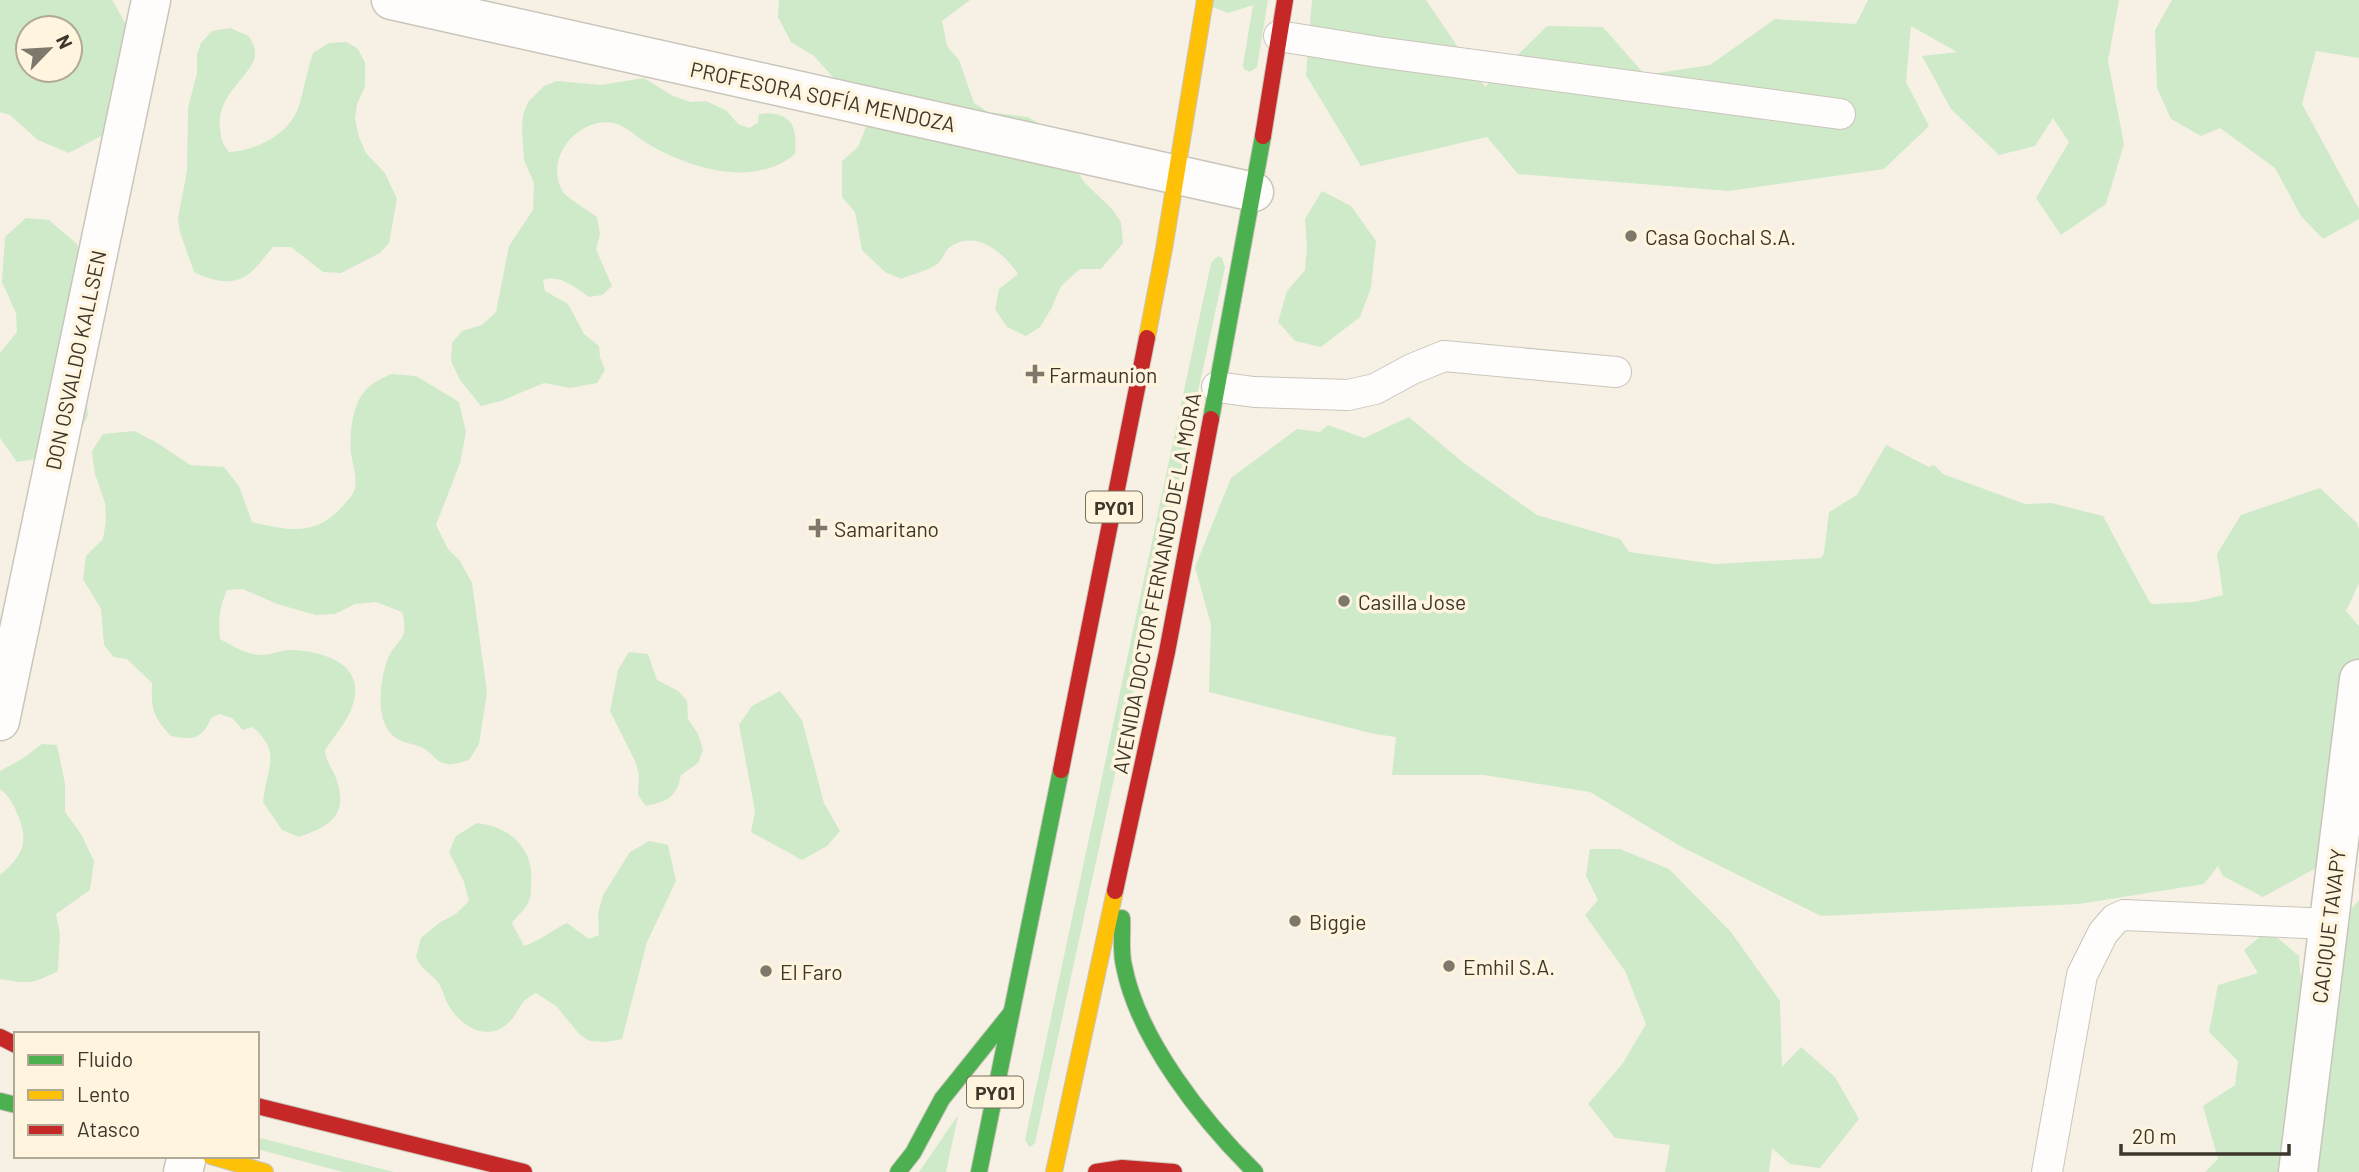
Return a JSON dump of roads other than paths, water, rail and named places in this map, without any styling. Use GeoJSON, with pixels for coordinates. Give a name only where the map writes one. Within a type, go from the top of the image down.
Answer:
{"type":"FeatureCollection","features":[{"type":"Feature","properties":{"kind":"main road","name":"PY01"},"geometry":{"type":"LineString","coordinates":[[979,1172],[1090,630],[1164,249],[1205,0]]}},
{"type":"Feature","properties":{"kind":"main road","name":"AVENIDA DOCTOR FERNANDO DE LA MORA"},"geometry":{"type":"LineString","coordinates":[[1055,1172],[1120,860],[1167,652],[1254,192],[1285,0]]}},
{"type":"Feature","properties":{"kind":"main road"},"geometry":{"type":"LineString","coordinates":[[1120,860],[1124,969],[1145,1025],[1167,1062],[1220,1138],[1255,1172]]}},
{"type":"Feature","properties":{"kind":"main road"},"geometry":{"type":"LineString","coordinates":[[898,1172],[913,1153],[942,1099],[1011,1013]]}},
{"type":"Feature","properties":{"kind":"main road"},"geometry":{"type":"LineString","coordinates":[[259,1106],[524,1172]]}},
{"type":"Feature","properties":{"kind":"main road"},"geometry":{"type":"LineString","coordinates":[[218,1158],[265,1172]]}},
{"type":"Feature","properties":{"kind":"main road"},"geometry":{"type":"LineString","coordinates":[[1096,1172],[1122,1168],[1174,1172]]}},
{"type":"Feature","properties":{"kind":"street","name":"DON OSVALDO KALLSEN"},"geometry":{"type":"LineString","coordinates":[[0,721],[151,0]]}},
{"type":"Feature","properties":{"kind":"street","name":"PROFESORA SOFÍA MENDOZA"},"geometry":{"type":"LineString","coordinates":[[391,0],[1254,192]]}},
{"type":"Feature","properties":{"kind":"street","name":"CACIQUE TAVAPY"},"geometry":{"type":"LineString","coordinates":[[2298,1172],[2359,679]]}},
{"type":"Feature","properties":{"kind":"lane"},"geometry":{"type":"LineString","coordinates":[[1279,36],[1378,52],[1840,114]]}},
{"type":"Feature","properties":{"kind":"lane"},"geometry":{"type":"LineString","coordinates":[[1217,387],[1254,392],[1348,395],[1375,389],[1444,356],[1616,372]]}},
{"type":"Feature","properties":{"kind":"lane"},"geometry":{"type":"LineString","coordinates":[[2047,1172],[2082,975],[2103,933],[2115,919],[2124,915],[2329,924]]}},
{"type":"Feature","properties":{"kind":"place","name":"Casa Gochal S.A."},"geometry":{"type":"Point","coordinates":[1631,236]}},
{"type":"Feature","properties":{"kind":"place","name":"Farmaunion"},"geometry":{"type":"Point","coordinates":[1035,374]}},
{"type":"Feature","properties":{"kind":"place","name":"Samaritano"},"geometry":{"type":"Point","coordinates":[818,528]}},
{"type":"Feature","properties":{"kind":"place","name":"Casilla Jose"},"geometry":{"type":"Point","coordinates":[1344,601]}},
{"type":"Feature","properties":{"kind":"place","name":"Biggie"},"geometry":{"type":"Point","coordinates":[1295,921]}},
{"type":"Feature","properties":{"kind":"place","name":"Emhil S.A."},"geometry":{"type":"Point","coordinates":[1449,966]}},
{"type":"Feature","properties":{"kind":"place","name":"El Faro"},"geometry":{"type":"Point","coordinates":[766,971]}}]}
